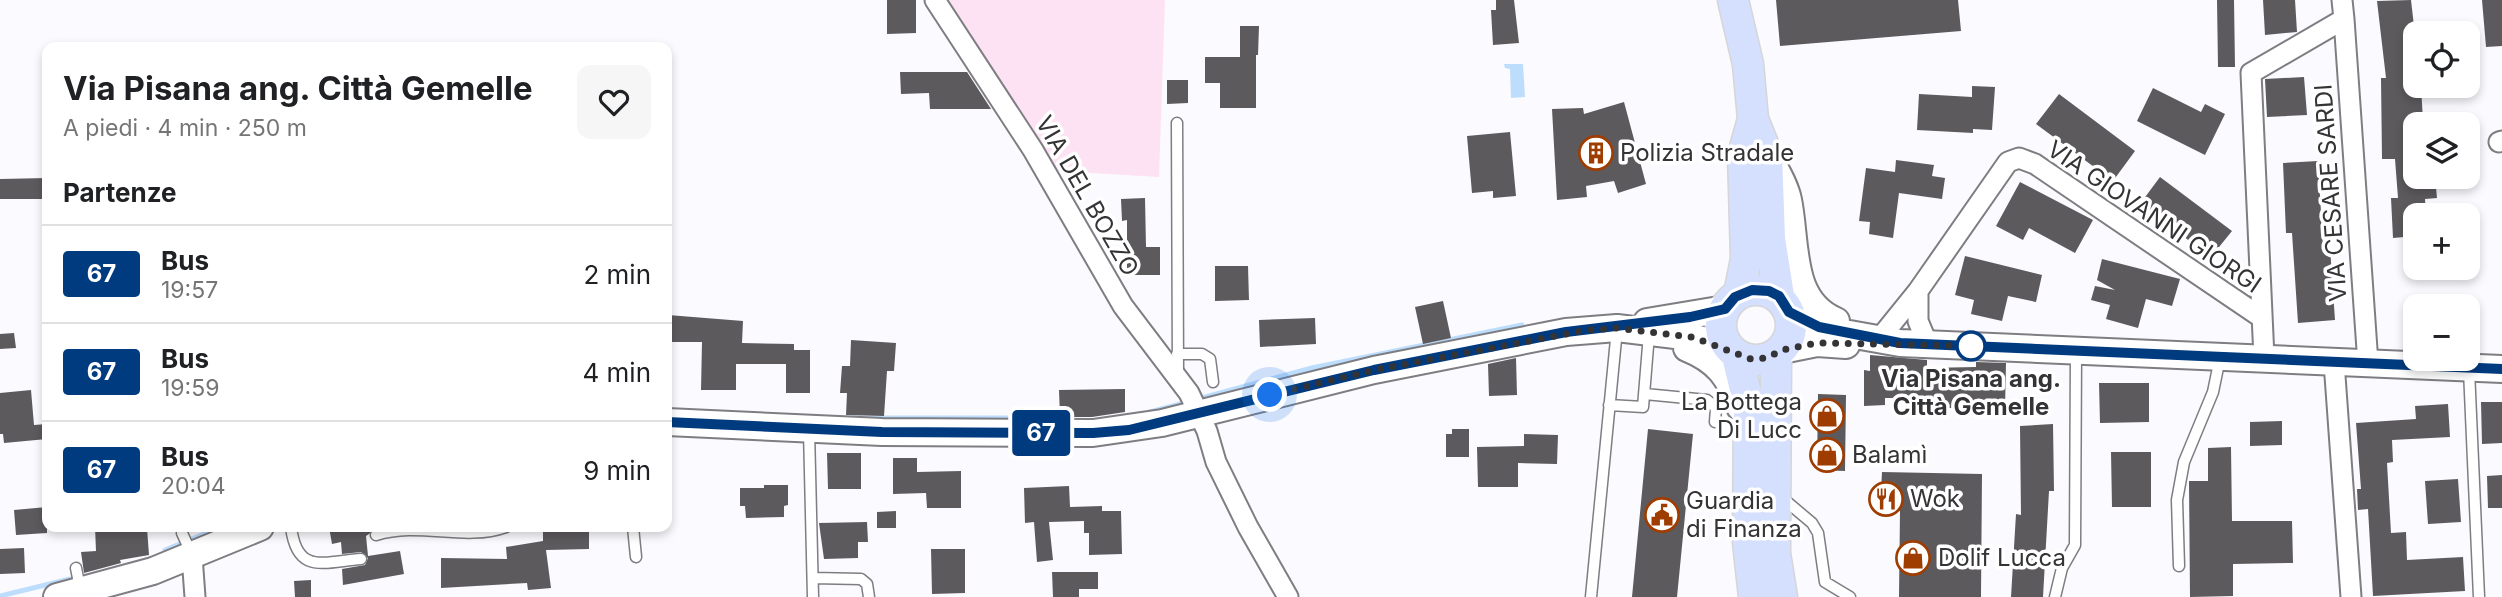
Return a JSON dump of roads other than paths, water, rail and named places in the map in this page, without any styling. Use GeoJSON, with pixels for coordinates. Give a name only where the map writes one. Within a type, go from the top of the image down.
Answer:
{"type":"FeatureCollection","features":[{"type":"Feature","properties":{"kind":"main road"},"geometry":{"type":"LineString","coordinates":[[1733,0],[1748,64],[1753,119],[1788,197],[1796,258],[1807,298],[1816,311],[1832,320],[1890,341]]}},
{"type":"Feature","properties":{"kind":"main road"},"geometry":{"type":"LineString","coordinates":[[1753,119],[1743,155],[1746,260],[1732,302],[1721,324],[1747,389],[1748,542],[1754,597]]}},
{"type":"Feature","properties":{"kind":"main road"},"geometry":{"type":"LineString","coordinates":[[1768,154],[1770,239],[1790,336],[1779,352],[1775,553],[1782,597]]}},
{"type":"Feature","properties":{"kind":"main road"},"geometry":{"type":"LineString","coordinates":[[672,422],[809,430],[1093,433],[1129,430],[1191,397],[1374,370],[1566,332],[1617,328],[1732,302],[1757,290],[1827,330],[1890,341],[1928,345],[2403,365]]}},
{"type":"Feature","properties":{"kind":"main road"},"geometry":{"type":"LineString","coordinates":[[1617,328],[1649,334],[1692,337],[1759,359],[1817,343],[1890,341]]}},
{"type":"Feature","properties":{"kind":"main road"},"geometry":{"type":"LineString","coordinates":[[1649,334],[1704,355],[1717,364],[1734,390],[1748,432]]}},
{"type":"Feature","properties":{"kind":"main road"},"geometry":{"type":"LineString","coordinates":[[2480,368],[2502,369]]}},
{"type":"Feature","properties":{"kind":"main road"},"geometry":{"type":"LineString","coordinates":[[73,585],[116,583],[188,545],[240,532]]}},
{"type":"Feature","properties":{"kind":"street","name":"VIA DEL BOZZO"},"geometry":{"type":"LineString","coordinates":[[935,0],[1033,150],[1123,306],[1191,397],[1216,462],[1248,527],[1288,597]]}},
{"type":"Feature","properties":{"kind":"street"},"geometry":{"type":"LineString","coordinates":[[2264,358],[2251,73],[2343,10]]}},
{"type":"Feature","properties":{"kind":"street","name":"VIA CESARE SARDI"},"geometry":{"type":"LineString","coordinates":[[2343,10],[2368,364]]}},
{"type":"Feature","properties":{"kind":"street","name":"VIA GIOVANNI GIORGI"},"geometry":{"type":"LineString","coordinates":[[1890,341],[1918,291],[1994,180],[2008,162],[2019,158],[2035,164],[2262,318]]}},
{"type":"Feature","properties":{"kind":"street"},"geometry":{"type":"LineString","coordinates":[[1918,291],[1918,321],[1928,345]]}},
{"type":"Feature","properties":{"kind":"street"},"geometry":{"type":"LineString","coordinates":[[2334,362],[2351,597]]}},
{"type":"Feature","properties":{"kind":"street"},"geometry":{"type":"LineString","coordinates":[[188,545],[195,597]]}},
{"type":"Feature","properties":{"kind":"lane"},"geometry":{"type":"LineString","coordinates":[[1177,123],[1177,354],[1191,397]]}},
{"type":"Feature","properties":{"kind":"lane"},"geometry":{"type":"LineString","coordinates":[[1591,597],[1617,328]]}},
{"type":"Feature","properties":{"kind":"lane"},"geometry":{"type":"LineString","coordinates":[[1609,405],[1643,407],[1649,334]]}},
{"type":"Feature","properties":{"kind":"lane"},"geometry":{"type":"LineString","coordinates":[[2055,597],[2062,568],[2075,545],[2076,351]]}},
{"type":"Feature","properties":{"kind":"lane"},"geometry":{"type":"LineString","coordinates":[[1177,354],[1202,354],[1210,359],[1213,382]]}},
{"type":"Feature","properties":{"kind":"lane"},"geometry":{"type":"LineString","coordinates":[[2179,566],[2177,500],[2184,462],[2213,392],[2220,357]]}},
{"type":"Feature","properties":{"kind":"lane"},"geometry":{"type":"LineString","coordinates":[[2468,371],[2479,597]]}},
{"type":"Feature","properties":{"kind":"lane"},"geometry":{"type":"LineString","coordinates":[[1645,394],[1707,400],[1714,403],[1716,422]]}},
{"type":"Feature","properties":{"kind":"lane"},"geometry":{"type":"LineString","coordinates":[[809,430],[813,597]]}},
{"type":"Feature","properties":{"kind":"lane"},"geometry":{"type":"LineString","coordinates":[[1775,492],[1812,523],[1818,533],[1825,582],[1850,597]]}},
{"type":"Feature","properties":{"kind":"lane"},"geometry":{"type":"LineString","coordinates":[[292,532],[294,548],[301,557],[311,563],[361,559]]}},
{"type":"Feature","properties":{"kind":"lane"},"geometry":{"type":"LineString","coordinates":[[376,534],[389,532]]}},
{"type":"Feature","properties":{"kind":"lane"},"geometry":{"type":"LineString","coordinates":[[634,532],[636,557]]}},
{"type":"Feature","properties":{"kind":"lane"},"geometry":{"type":"LineString","coordinates":[[813,578],[860,579],[867,584],[869,597]]}},
{"type":"Feature","properties":{"kind":"water"},"geometry":{"type":"Polygon","coordinates":[[[1504,64],[1523,64],[1525,97],[1511,98],[1510,69],[1505,68],[1504,64]]]}},
{"type":"Feature","properties":{"kind":"waterway"},"geometry":{"type":"LineString","coordinates":[[1198,399],[1312,368],[1522,325]]}},
{"type":"Feature","properties":{"kind":"waterway"},"geometry":{"type":"LineString","coordinates":[[1150,412],[1188,402]]}},
{"type":"Feature","properties":{"kind":"waterway"},"geometry":{"type":"LineString","coordinates":[[851,418],[1055,418]]}},
{"type":"Feature","properties":{"kind":"waterway"},"geometry":{"type":"LineString","coordinates":[[165,550],[209,532]]}},
{"type":"Feature","properties":{"kind":"waterway"},"geometry":{"type":"LineString","coordinates":[[0,596],[70,579]]}},
{"type":"Feature","properties":{"kind":"place","name":"Polizia Stradale"},"geometry":{"type":"Point","coordinates":[1596,153]}},
{"type":"Feature","properties":{"kind":"place","name":"Via Pisana ang. Città Gemelle"},"geometry":{"type":"Point","coordinates":[1971,346]}},
{"type":"Feature","properties":{"kind":"place","name":"La Bottega Di Lucc"},"geometry":{"type":"Point","coordinates":[1827,416]}},
{"type":"Feature","properties":{"kind":"place","name":"Balamì"},"geometry":{"type":"Point","coordinates":[1827,455]}},
{"type":"Feature","properties":{"kind":"place","name":"Wok"},"geometry":{"type":"Point","coordinates":[1886,499]}},
{"type":"Feature","properties":{"kind":"place","name":"Guardia di Finanza"},"geometry":{"type":"Point","coordinates":[1662,515]}},
{"type":"Feature","properties":{"kind":"place","name":"Dolif Lucca"},"geometry":{"type":"Point","coordinates":[1913,558]}}]}
